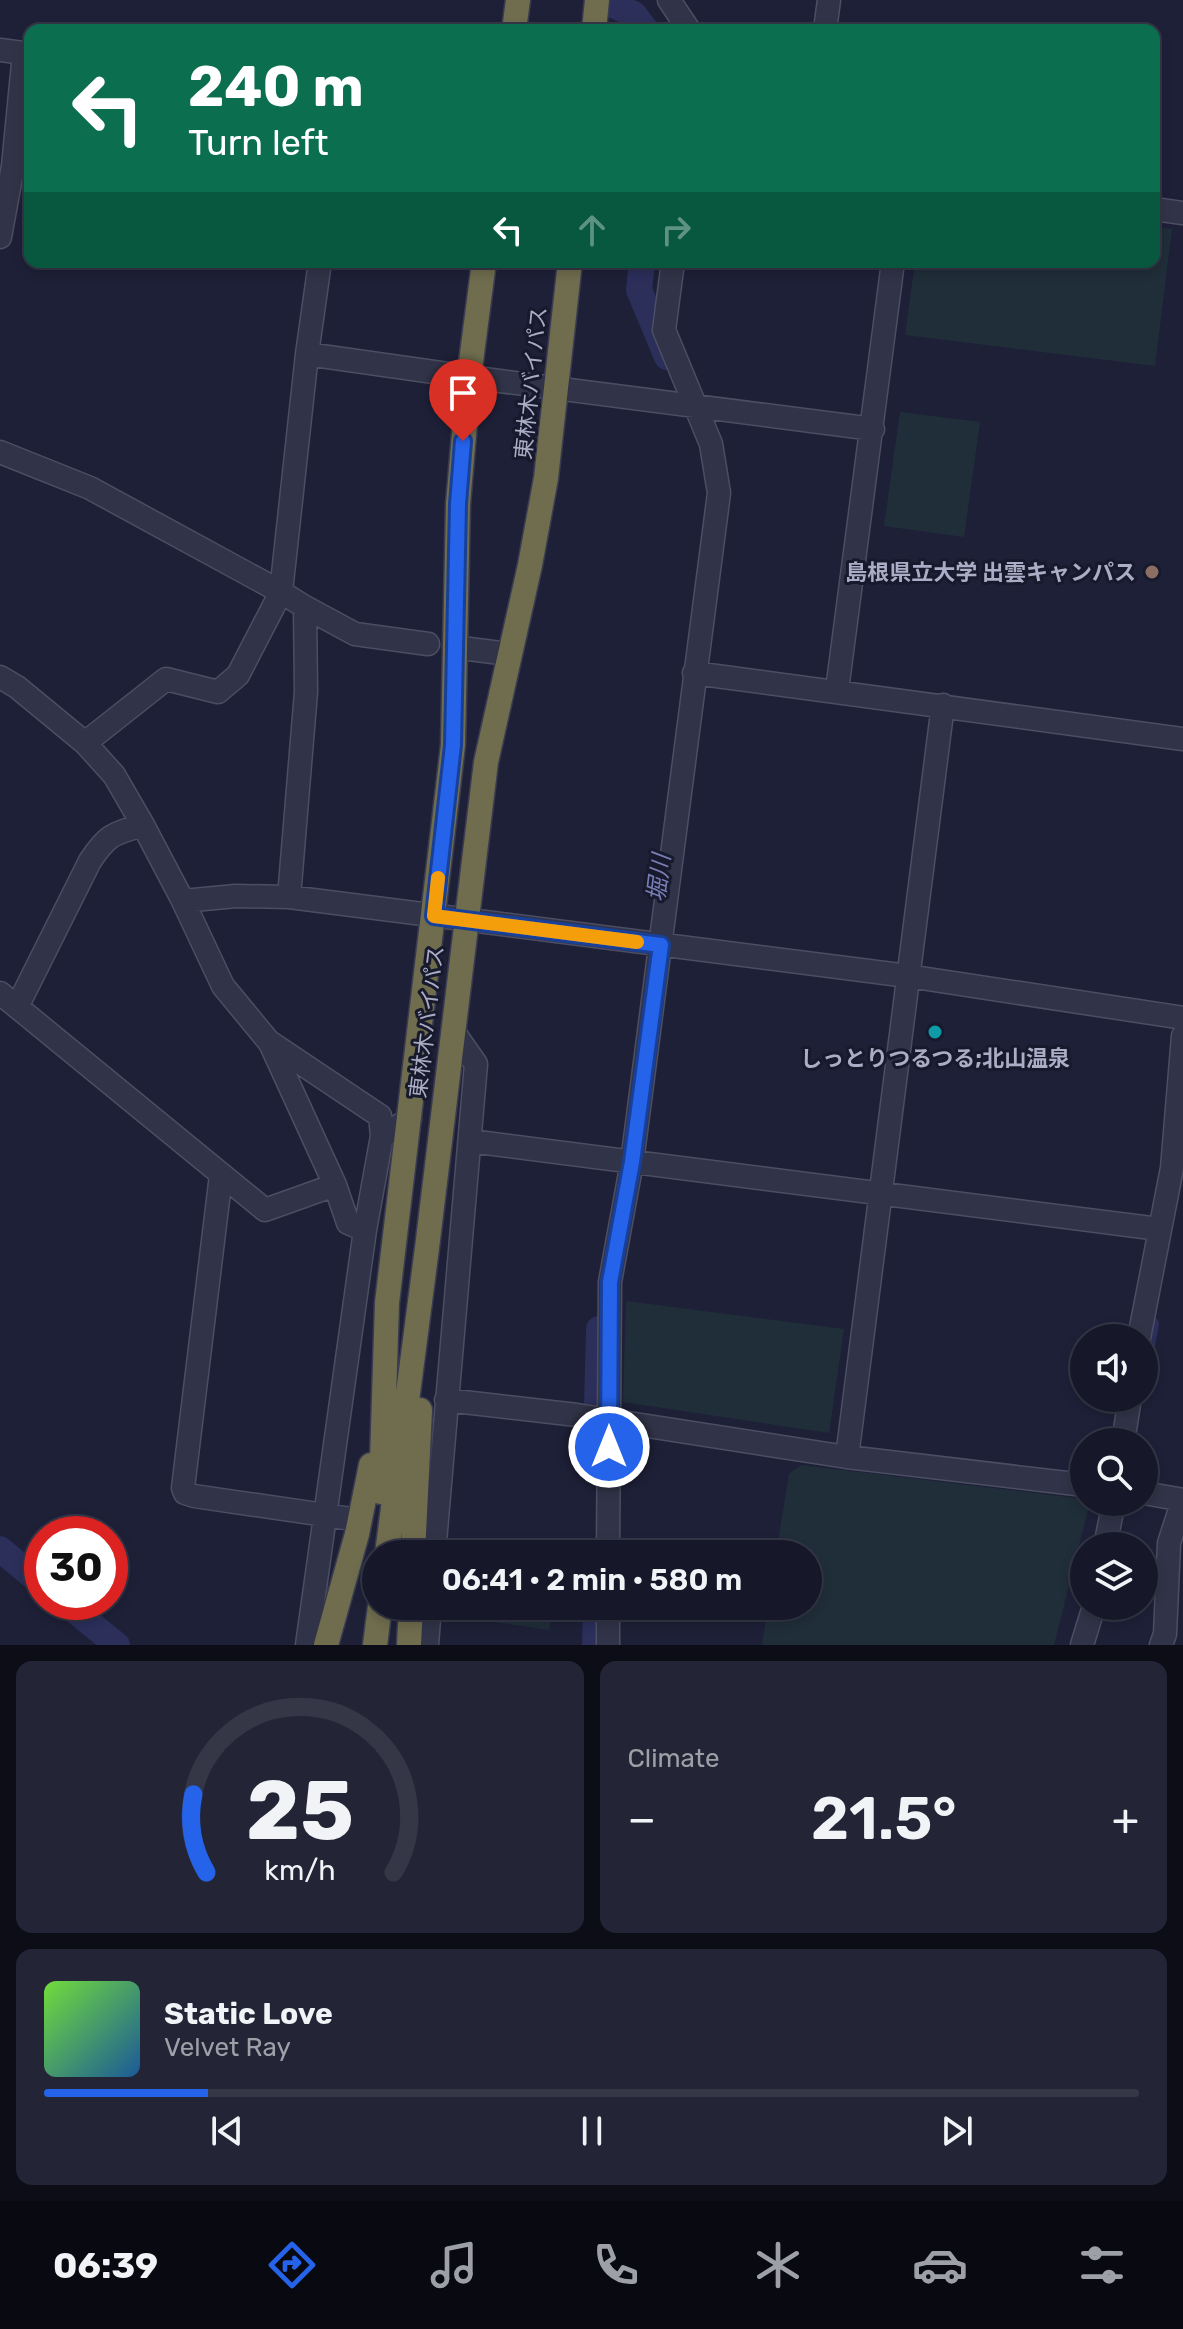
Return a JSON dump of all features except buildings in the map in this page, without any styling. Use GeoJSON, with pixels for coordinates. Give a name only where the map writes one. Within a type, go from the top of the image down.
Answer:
{"type":"FeatureCollection","features":[{"type":"Feature","properties":{"kind":"highway"},"geometry":{"type":"LineString","coordinates":[[515,24],[518,0]]}},
{"type":"Feature","properties":{"kind":"highway"},"geometry":{"type":"LineString","coordinates":[[595,24],[597,0]]}},
{"type":"Feature","properties":{"kind":"highway","name":"東林木バイパス"},"geometry":{"type":"LineString","coordinates":[[379,1540],[387,1303],[453,745],[458,504],[469,377],[483,268]]}},
{"type":"Feature","properties":{"kind":"highway","name":"東林木バイパス"},"geometry":{"type":"LineString","coordinates":[[389,1540],[486,762],[546,478],[569,268]]}},
{"type":"Feature","properties":{"kind":"highway"},"geometry":{"type":"LineString","coordinates":[[426,1540],[427,1248]]}},
{"type":"Feature","properties":{"kind":"highway"},"geometry":{"type":"LineString","coordinates":[[326,1645],[357,1534],[372,1463],[387,1303]]}},
{"type":"Feature","properties":{"kind":"highway"},"geometry":{"type":"LineString","coordinates":[[409,1645],[410,1620]]}},
{"type":"Feature","properties":{"kind":"street"},"geometry":{"type":"LineString","coordinates":[[669,0],[685,24]]}},
{"type":"Feature","properties":{"kind":"street"},"geometry":{"type":"LineString","coordinates":[[826,24],[829,0]]}},
{"type":"Feature","properties":{"kind":"street"},"geometry":{"type":"LineString","coordinates":[[0,50],[24,54]]}},
{"type":"Feature","properties":{"kind":"street"},"geometry":{"type":"LineString","coordinates":[[0,237],[22,167],[24,122]]}},
{"type":"Feature","properties":{"kind":"street"},"geometry":{"type":"LineString","coordinates":[[1160,210],[1183,213]]}},
{"type":"Feature","properties":{"kind":"street"},"geometry":{"type":"LineString","coordinates":[[85,743],[166,679],[218,692],[238,675],[281,592],[319,268]]}},
{"type":"Feature","properties":{"kind":"street"},"geometry":{"type":"LineString","coordinates":[[608,1540],[610,1282],[632,1162],[650,944],[694,673],[719,493],[711,444],[664,330],[672,268]]}},
{"type":"Feature","properties":{"kind":"street"},"geometry":{"type":"LineString","coordinates":[[837,690],[892,268]]}},
{"type":"Feature","properties":{"kind":"street"},"geometry":{"type":"LineString","coordinates":[[307,354],[873,429]]}},
{"type":"Feature","properties":{"kind":"street"},"geometry":{"type":"LineString","coordinates":[[0,452],[90,488],[355,634],[428,644]]}},
{"type":"Feature","properties":{"kind":"street"},"geometry":{"type":"LineString","coordinates":[[289,897],[306,692],[305,607]]}},
{"type":"Feature","properties":{"kind":"street"},"geometry":{"type":"LineString","coordinates":[[454,647],[508,654]]}},
{"type":"Feature","properties":{"kind":"street"},"geometry":{"type":"LineString","coordinates":[[694,673],[1183,739]]}},
{"type":"Feature","properties":{"kind":"street"},"geometry":{"type":"LineString","coordinates":[[0,677],[17,687],[85,743],[114,775],[183,901],[223,986],[270,1043],[335,1185],[348,1223],[365,1230]]}},
{"type":"Feature","properties":{"kind":"street"},"geometry":{"type":"LineString","coordinates":[[847,1457],[943,705]]}},
{"type":"Feature","properties":{"kind":"street"},"geometry":{"type":"LineString","coordinates":[[143,825],[114,833],[103,841],[9,1000],[265,1210],[335,1185]]}},
{"type":"Feature","properties":{"kind":"street"},"geometry":{"type":"LineString","coordinates":[[183,901],[236,896],[289,897],[908,976],[1183,1018]]}},
{"type":"Feature","properties":{"kind":"street"},"geometry":{"type":"LineString","coordinates":[[426,1540],[446,1400],[476,1064],[453,1031]]}},
{"type":"Feature","properties":{"kind":"street"},"geometry":{"type":"LineString","coordinates":[[1142,1324],[1172,1168],[1183,1036]]}},
{"type":"Feature","properties":{"kind":"street"},"geometry":{"type":"LineString","coordinates":[[270,1043],[380,1116],[382,1136],[365,1230],[307,1645]]}},
{"type":"Feature","properties":{"kind":"street"},"geometry":{"type":"LineString","coordinates":[[382,1136],[410,1119]]}},
{"type":"Feature","properties":{"kind":"street"},"geometry":{"type":"LineString","coordinates":[[470,1141],[1159,1229]]}},
{"type":"Feature","properties":{"kind":"street"},"geometry":{"type":"LineString","coordinates":[[221,1175],[183,1488],[185,1493],[194,1496],[352,1519]]}},
{"type":"Feature","properties":{"kind":"street"},"geometry":{"type":"LineString","coordinates":[[446,1400],[577,1415],[847,1457],[1070,1483]]}},
{"type":"Feature","properties":{"kind":"street"},"geometry":{"type":"LineString","coordinates":[[1158,1496],[1183,1500],[1169,1543],[1165,1634],[1161,1645]]}},
{"type":"Feature","properties":{"kind":"street"},"geometry":{"type":"LineString","coordinates":[[427,1645],[429,1620]]}},
{"type":"Feature","properties":{"kind":"street"},"geometry":{"type":"LineString","coordinates":[[608,1620],[608,1645]]}},
{"type":"Feature","properties":{"kind":"street"},"geometry":{"type":"LineString","coordinates":[[1082,1645],[1090,1620]]}},
{"type":"Feature","properties":{"kind":"shaded area"},"geometry":{"type":"Polygon","coordinates":[[[1160,228],[1172,229],[1155,366],[905,335],[914,268],[1160,268],[1160,228]]]}},
{"type":"Feature","properties":{"kind":"shaded area"},"geometry":{"type":"Polygon","coordinates":[[[900,412],[980,422],[964,537],[884,526],[900,412]]]}},
{"type":"Feature","properties":{"kind":"shaded area"},"geometry":{"type":"Polygon","coordinates":[[[626,1301],[844,1329],[829,1433],[623,1402],[626,1301]]]}},
{"type":"Feature","properties":{"kind":"shaded area"},"geometry":{"type":"Polygon","coordinates":[[[801,1465],[1070,1497],[1070,1516],[1086,1516],[1082,1532],[1070,1532],[1070,1581],[1054,1645],[762,1645],[766,1620],[822,1620],[822,1540],[778,1540],[789,1474],[801,1465]]]}},
{"type":"Feature","properties":{"kind":"shaded area"},"geometry":{"type":"Polygon","coordinates":[[[495,1620],[551,1620],[549,1630],[495,1620]]]}},
{"type":"Feature","properties":{"kind":"waterway","name":"堀川"},"geometry":{"type":"LineString","coordinates":[[617,7],[634,14],[642,24]]}},
{"type":"Feature","properties":{"kind":"waterway","name":"堀川"},"geometry":{"type":"LineString","coordinates":[[641,268],[639,290],[667,357]]}},
{"type":"Feature","properties":{"kind":"waterway","name":"堀川"},"geometry":{"type":"LineString","coordinates":[[599,1329],[597,1405],[600,1442]]}},
{"type":"Feature","properties":{"kind":"waterway"},"geometry":{"type":"LineString","coordinates":[[0,1549],[24,1569]]}},
{"type":"Feature","properties":{"kind":"waterway"},"geometry":{"type":"LineString","coordinates":[[86,1620],[117,1645]]}},
{"type":"Feature","properties":{"kind":"waterway","name":"堀川"},"geometry":{"type":"LineString","coordinates":[[595,1645],[596,1620]]}},
{"type":"Feature","properties":{"kind":"slow traffic"},"geometry":{"type":"LineString","coordinates":[[438,878],[434,916],[637,942]]}},
{"type":"Feature","properties":{"kind":"place","name":"島根県立大学 出雲キャンパス"},"geometry":{"type":"Point","coordinates":[1152,572]}},
{"type":"Feature","properties":{"kind":"place","name":"しっとりつるつる;北山温泉"},"geometry":{"type":"Point","coordinates":[935,1032]}},
{"type":"Feature","properties":{"kind":"route"},"geometry":{"type":"LineString","coordinates":[[463,441],[458,504],[453,745],[434,916],[661,945],[632,1162],[610,1282],[609,1447]]}}]}
